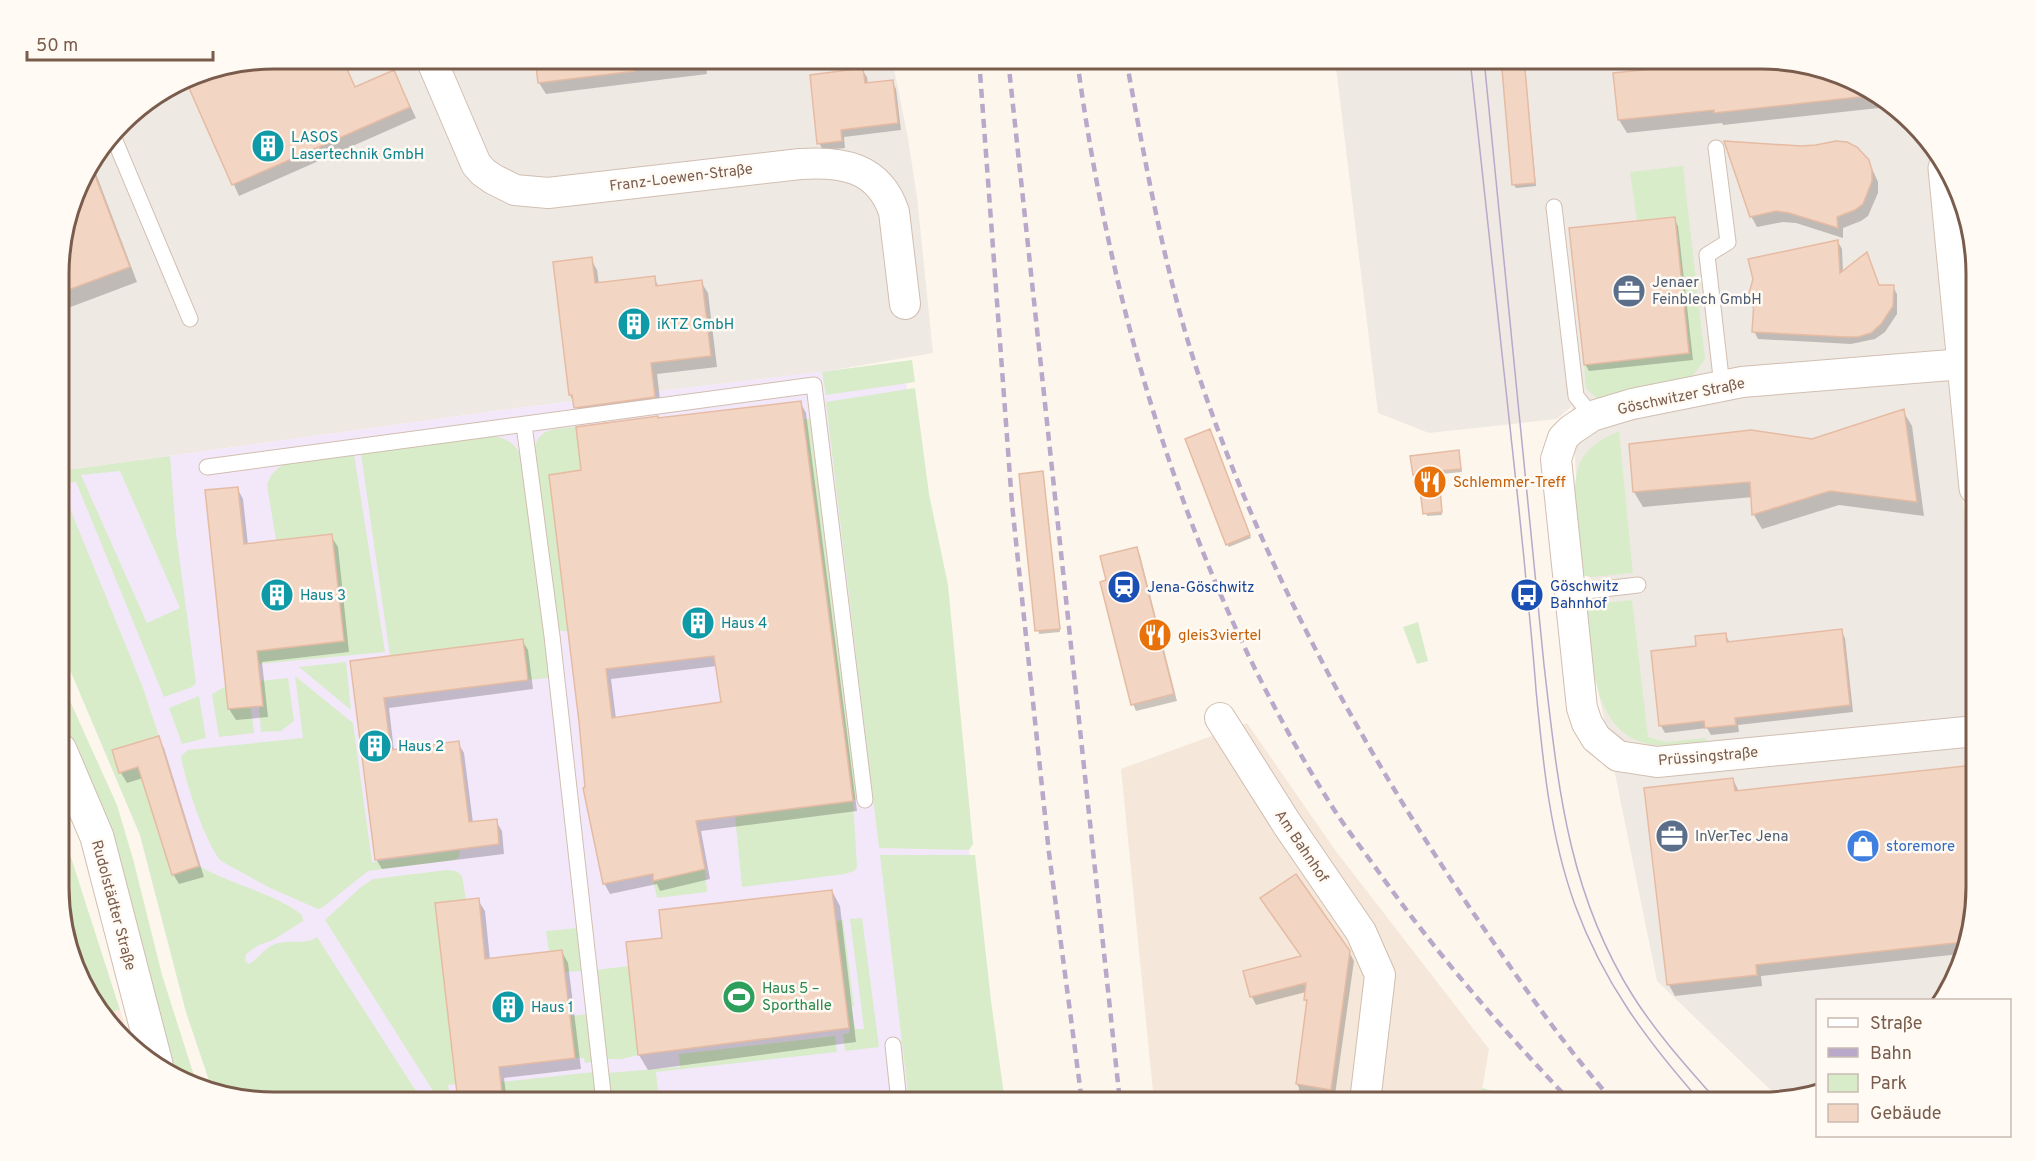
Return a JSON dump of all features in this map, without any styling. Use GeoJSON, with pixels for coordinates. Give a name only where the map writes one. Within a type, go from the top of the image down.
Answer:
{"type":"FeatureCollection","features":[{"type":"Feature","properties":{"kind":"street","name":"Franz-Loewen-Straße"},"geometry":{"type":"LineString","coordinates":[[436,69],[476,164],[493,179],[523,192],[548,193],[800,164],[836,163],[852,167],[874,182],[890,202],[894,212],[905,304]]}},
{"type":"Feature","properties":{"kind":"street"},"geometry":{"type":"LineString","coordinates":[[1947,188],[1966,385]]}},
{"type":"Feature","properties":{"kind":"street","name":"Göschwitzer Straße"},"geometry":{"type":"LineString","coordinates":[[1569,592],[1556,459],[1563,438],[1592,416],[1632,404],[1742,382],[1964,364]]}},
{"type":"Feature","properties":{"kind":"street","name":"Prüssingstraße"},"geometry":{"type":"LineString","coordinates":[[1569,592],[1582,708],[1587,723],[1596,738],[1618,756],[1657,762],[1966,732]]}},
{"type":"Feature","properties":{"kind":"street","name":"Am Bahnhof"},"geometry":{"type":"LineString","coordinates":[[1220,718],[1287,824],[1361,932],[1380,975],[1366,1092]]}},
{"type":"Feature","properties":{"kind":"street","name":"Rudolstädter Straße"},"geometry":{"type":"LineString","coordinates":[[69,771],[97,837],[153,1053]]}},
{"type":"Feature","properties":{"kind":"lane"},"geometry":{"type":"LineString","coordinates":[[116,144],[189,319]]}},
{"type":"Feature","properties":{"kind":"lane"},"geometry":{"type":"LineString","coordinates":[[1716,148],[1728,242],[1707,255],[1722,386]]}},
{"type":"Feature","properties":{"kind":"lane"},"geometry":{"type":"LineString","coordinates":[[1554,207],[1576,396],[1592,416]]}},
{"type":"Feature","properties":{"kind":"lane"},"geometry":{"type":"LineString","coordinates":[[207,467],[814,385],[865,800]]}},
{"type":"Feature","properties":{"kind":"lane"},"geometry":{"type":"LineString","coordinates":[[524,425],[552,636],[603,1092]]}},
{"type":"Feature","properties":{"kind":"lane"},"geometry":{"type":"LineString","coordinates":[[1569,592],[1638,585]]}},
{"type":"Feature","properties":{"kind":"lane"},"geometry":{"type":"LineString","coordinates":[[892,1046],[898,1092]]}},
{"type":"Feature","properties":{"kind":"shaded area"},"geometry":{"type":"Polygon","coordinates":[[[260,69],[894,69],[917,197],[933,353],[822,372],[517,408],[69,470],[71,247],[80,208],[96,171],[120,139],[139,120],[171,96],[208,80],[260,69]]]}},
{"type":"Feature","properties":{"kind":"shaded area"},"geometry":{"type":"Polygon","coordinates":[[[1336,69],[1761,69],[1788,71],[1814,76],[1864,96],[1906,129],[1924,149],[1945,183],[1955,208],[1966,260],[1966,368],[1951,372],[1966,533],[1966,901],[1955,953],[1945,978],[1933,999],[1816,999],[1816,1084],[1773,1092],[1657,981],[1596,680],[1587,612],[1593,604],[1591,578],[1584,575],[1575,502],[1572,406],[1557,419],[1429,433],[1378,413],[1336,69]]]}},
{"type":"Feature","properties":{"kind":"shaded area"},"geometry":{"type":"Polygon","coordinates":[[[903,362],[952,689],[972,878],[1000,1092],[274,1092],[247,1090],[209,1081],[186,1012],[140,835],[69,667],[69,470],[517,408],[903,362]]]}},
{"type":"Feature","properties":{"kind":"shaded area"},"geometry":{"type":"Polygon","coordinates":[[[1247,723],[1335,850],[1489,1049],[1482,1092],[1153,1092],[1121,769],[1247,723]]]}},
{"type":"Feature","properties":{"kind":"shaded area"},"geometry":{"type":"Polygon","coordinates":[[[120,1010],[126,1029],[111,1012],[120,1010]]]}},
{"type":"Feature","properties":{"kind":"green space"},"geometry":{"type":"Polygon","coordinates":[[[1683,166],[1705,359],[1692,377],[1598,399],[1586,388],[1584,365],[1689,353],[1675,217],[1637,221],[1630,172],[1683,166]]]}},
{"type":"Feature","properties":{"kind":"green space"},"geometry":{"type":"Polygon","coordinates":[[[912,360],[915,382],[826,395],[822,372],[912,360]]]}},
{"type":"Feature","properties":{"kind":"green space"},"geometry":{"type":"Polygon","coordinates":[[[915,388],[929,494],[948,585],[973,844],[969,850],[879,848],[826,402],[915,388]]]}},
{"type":"Feature","properties":{"kind":"green space"},"geometry":{"type":"Polygon","coordinates":[[[803,419],[814,419],[859,794],[853,801],[857,867],[854,871],[845,874],[742,887],[735,816],[852,801],[803,419]]]}},
{"type":"Feature","properties":{"kind":"green space"},"geometry":{"type":"Polygon","coordinates":[[[576,427],[581,470],[549,475],[568,631],[556,631],[534,452],[539,438],[548,431],[576,427]]]}},
{"type":"Feature","properties":{"kind":"green space"},"geometry":{"type":"Polygon","coordinates":[[[1619,431],[1633,573],[1591,577],[1584,575],[1578,534],[1575,503],[1577,474],[1583,457],[1591,448],[1619,431]]]}},
{"type":"Feature","properties":{"kind":"green space"},"geometry":{"type":"Polygon","coordinates":[[[488,436],[510,442],[518,450],[523,461],[549,678],[528,680],[523,639],[390,656],[361,454],[488,436]]]}},
{"type":"Feature","properties":{"kind":"green space"},"geometry":{"type":"Polygon","coordinates":[[[354,454],[385,652],[258,664],[254,624],[291,647],[343,641],[332,535],[276,540],[267,485],[274,471],[288,463],[354,454]]]}},
{"type":"Feature","properties":{"kind":"green space"},"geometry":{"type":"Polygon","coordinates":[[[170,456],[176,533],[196,683],[192,687],[164,697],[76,482],[69,482],[69,470],[170,456]],[[120,471],[81,475],[147,623],[180,608],[120,471]]]}},
{"type":"Feature","properties":{"kind":"green space"},"geometry":{"type":"Polygon","coordinates":[[[69,506],[142,685],[159,736],[113,751],[119,773],[138,767],[172,874],[199,866],[279,901],[302,915],[303,921],[273,940],[259,945],[246,954],[245,961],[249,964],[278,943],[307,941],[317,937],[417,1092],[274,1092],[247,1090],[209,1081],[186,1012],[140,835],[69,667],[69,506]]]}},
{"type":"Feature","properties":{"kind":"green space"},"geometry":{"type":"Polygon","coordinates":[[[1632,600],[1648,737],[1666,742],[1706,738],[1707,741],[1677,745],[1648,744],[1630,737],[1621,730],[1607,712],[1599,694],[1591,656],[1588,609],[1593,604],[1632,600]]]}},
{"type":"Feature","properties":{"kind":"green space"},"geometry":{"type":"Polygon","coordinates":[[[1418,622],[1428,661],[1417,664],[1403,627],[1418,622]]]}},
{"type":"Feature","properties":{"kind":"green space"},"geometry":{"type":"Polygon","coordinates":[[[346,662],[351,710],[299,667],[346,662]]]}},
{"type":"Feature","properties":{"kind":"green space"},"geometry":{"type":"Polygon","coordinates":[[[295,676],[353,723],[372,862],[460,850],[459,857],[454,860],[368,871],[318,909],[270,888],[221,861],[196,811],[181,756],[188,750],[303,738],[295,676]]]}},
{"type":"Feature","properties":{"kind":"green space"},"geometry":{"type":"Polygon","coordinates":[[[288,678],[294,721],[281,731],[261,732],[260,681],[288,678]]]}},
{"type":"Feature","properties":{"kind":"green space"},"geometry":{"type":"Polygon","coordinates":[[[226,686],[228,709],[251,707],[254,733],[219,737],[212,694],[226,686]]]}},
{"type":"Feature","properties":{"kind":"green space"},"geometry":{"type":"Polygon","coordinates":[[[199,696],[206,738],[182,744],[169,708],[199,696]]]}},
{"type":"Feature","properties":{"kind":"green space"},"geometry":{"type":"Polygon","coordinates":[[[69,699],[117,805],[162,975],[194,1076],[168,1063],[69,740],[69,699]]]}},
{"type":"Feature","properties":{"kind":"green space"},"geometry":{"type":"Polygon","coordinates":[[[69,851],[120,1010],[111,1012],[103,1001],[90,978],[76,940],[71,914],[69,851]]]}},
{"type":"Feature","properties":{"kind":"green space"},"geometry":{"type":"Polygon","coordinates":[[[880,855],[975,855],[1004,1092],[908,1092],[880,855]]]}},
{"type":"Feature","properties":{"kind":"green space"},"geometry":{"type":"Polygon","coordinates":[[[705,869],[707,892],[657,898],[653,880],[705,869]]]}},
{"type":"Feature","properties":{"kind":"green space"},"geometry":{"type":"Polygon","coordinates":[[[447,870],[456,871],[462,876],[466,900],[435,903],[456,1084],[448,1085],[449,1092],[434,1092],[325,920],[373,879],[447,870]]]}},
{"type":"Feature","properties":{"kind":"green space"},"geometry":{"type":"Polygon","coordinates":[[[862,918],[879,1047],[845,1051],[843,1034],[850,1033],[836,921],[843,920],[855,1029],[864,1029],[850,919],[862,918]]]}},
{"type":"Feature","properties":{"kind":"green space"},"geometry":{"type":"Polygon","coordinates":[[[577,928],[582,971],[565,972],[562,951],[549,952],[546,931],[577,928]]]}},
{"type":"Feature","properties":{"kind":"green space"},"geometry":{"type":"Polygon","coordinates":[[[629,966],[638,1055],[622,1059],[606,1059],[596,970],[629,966]]]}},
{"type":"Feature","properties":{"kind":"green space"},"geometry":{"type":"Polygon","coordinates":[[[587,1014],[593,1062],[585,1063],[584,1058],[575,1058],[570,1016],[587,1014]]]}},
{"type":"Feature","properties":{"kind":"green space"},"geometry":{"type":"Polygon","coordinates":[[[835,1036],[837,1052],[656,1072],[658,1092],[611,1092],[608,1073],[680,1067],[679,1054],[835,1036]]]}},
{"type":"Feature","properties":{"kind":"green space"},"geometry":{"type":"Polygon","coordinates":[[[594,1072],[597,1092],[502,1092],[500,1082],[594,1072]]]}},
{"type":"Feature","properties":{"kind":"green space"},"geometry":{"type":"Polygon","coordinates":[[[1482,1088],[1495,1092],[1481,1092],[1482,1088]]]}},
{"type":"Feature","properties":{"kind":"building","name":"LASOS Lasertechnik GmbH"},"geometry":{"type":"Polygon","coordinates":[[[260,69],[347,69],[355,87],[394,70],[410,107],[232,185],[189,88],[234,73],[260,69]]]}},
{"type":"Feature","properties":{"kind":"building"},"geometry":{"type":"Polygon","coordinates":[[[536,69],[635,69],[635,71],[538,83],[536,69]]]}},
{"type":"Feature","properties":{"kind":"building"},"geometry":{"type":"Polygon","coordinates":[[[863,69],[865,83],[893,80],[898,123],[841,130],[842,141],[817,144],[810,75],[863,69]]]}},
{"type":"Feature","properties":{"kind":"building"},"geometry":{"type":"Polygon","coordinates":[[[1502,69],[1525,69],[1535,183],[1512,185],[1502,69]]]}},
{"type":"Feature","properties":{"kind":"building"},"geometry":{"type":"Polygon","coordinates":[[[1652,69],[1788,71],[1814,76],[1865,96],[1714,113],[1714,110],[1618,120],[1613,73],[1652,69]]]}},
{"type":"Feature","properties":{"kind":"building"},"geometry":{"type":"Polygon","coordinates":[[[1724,141],[1801,146],[1836,141],[1847,142],[1857,147],[1869,160],[1872,181],[1863,204],[1837,217],[1838,228],[1776,211],[1750,217],[1724,141]]]}},
{"type":"Feature","properties":{"kind":"building"},"geometry":{"type":"Polygon","coordinates":[[[95,174],[130,267],[69,290],[71,247],[76,221],[95,174]]]}},
{"type":"Feature","properties":{"kind":"building","name":"Jenaer Feinblech GmbH"},"geometry":{"type":"Polygon","coordinates":[[[1675,217],[1689,353],[1584,365],[1569,228],[1675,217]]]}},
{"type":"Feature","properties":{"kind":"building"},"geometry":{"type":"Polygon","coordinates":[[[1838,240],[1840,273],[1867,252],[1879,285],[1894,285],[1893,306],[1881,324],[1871,333],[1858,337],[1752,332],[1754,301],[1747,301],[1753,279],[1748,259],[1838,240]]]}},
{"type":"Feature","properties":{"kind":"building","name":"iKTZ GmbH"},"geometry":{"type":"Polygon","coordinates":[[[592,257],[595,283],[655,276],[656,286],[702,280],[711,356],[651,363],[655,397],[574,408],[572,395],[569,395],[553,262],[592,257]]]}},
{"type":"Feature","properties":{"kind":"building","name":"Haus 4"},"geometry":{"type":"Polygon","coordinates":[[[801,401],[853,801],[696,821],[705,869],[653,881],[653,874],[603,884],[583,788],[585,787],[579,722],[549,475],[581,470],[576,427],[658,416],[658,418],[801,401]],[[714,656],[606,669],[612,718],[721,702],[714,656]]]}},
{"type":"Feature","properties":{"kind":"building"},"geometry":{"type":"Polygon","coordinates":[[[1904,409],[1917,502],[1830,491],[1752,515],[1750,482],[1633,492],[1629,444],[1751,430],[1812,439],[1904,409]]]}},
{"type":"Feature","properties":{"kind":"building"},"geometry":{"type":"Polygon","coordinates":[[[1210,429],[1250,535],[1226,545],[1185,439],[1210,429]]]}},
{"type":"Feature","properties":{"kind":"building"},"geometry":{"type":"Polygon","coordinates":[[[1459,450],[1461,469],[1441,471],[1442,512],[1423,514],[1418,474],[1413,475],[1410,456],[1459,450]]]}},
{"type":"Feature","properties":{"kind":"building"},"geometry":{"type":"Polygon","coordinates":[[[1043,471],[1060,629],[1035,631],[1019,474],[1043,471]]]}},
{"type":"Feature","properties":{"kind":"building","name":"Haus 3"},"geometry":{"type":"Polygon","coordinates":[[[238,487],[244,544],[332,534],[344,641],[257,651],[263,706],[228,709],[205,490],[238,487]]]}},
{"type":"Feature","properties":{"kind":"building"},"geometry":{"type":"Polygon","coordinates":[[[1137,547],[1174,694],[1131,705],[1100,582],[1106,580],[1100,556],[1137,547]]]}},
{"type":"Feature","properties":{"kind":"building"},"geometry":{"type":"Polygon","coordinates":[[[1842,629],[1850,705],[1735,718],[1736,725],[1705,728],[1704,721],[1659,726],[1651,651],[1696,646],[1695,636],[1726,633],[1727,642],[1842,629]]]}},
{"type":"Feature","properties":{"kind":"building","name":"Haus 2"},"geometry":{"type":"Polygon","coordinates":[[[523,639],[528,680],[384,698],[391,750],[459,741],[469,822],[497,819],[499,844],[375,860],[350,661],[523,639]]]}},
{"type":"Feature","properties":{"kind":"building"},"geometry":{"type":"Polygon","coordinates":[[[159,736],[199,866],[172,875],[138,767],[119,773],[112,750],[159,736]]]}},
{"type":"Feature","properties":{"kind":"building","name":"storemore"},"geometry":{"type":"Polygon","coordinates":[[[1966,766],[1966,901],[1958,943],[1756,965],[1757,975],[1667,985],[1644,788],[1733,778],[1735,791],[1966,766]]]}},
{"type":"Feature","properties":{"kind":"building"},"geometry":{"type":"Polygon","coordinates":[[[1296,874],[1350,951],[1331,1090],[1296,1084],[1307,1000],[1304,1000],[1306,983],[1250,997],[1243,971],[1301,956],[1260,898],[1296,874]]]}},
{"type":"Feature","properties":{"kind":"building","name":"Haus 5 – Sporthalle"},"geometry":{"type":"Polygon","coordinates":[[[832,890],[849,1028],[638,1055],[626,942],[662,938],[659,910],[832,890]]]}},
{"type":"Feature","properties":{"kind":"building","name":"Haus 1"},"geometry":{"type":"Polygon","coordinates":[[[479,898],[485,959],[562,950],[575,1058],[499,1067],[502,1092],[457,1092],[435,903],[479,898]]]}},
{"type":"Feature","properties":{"kind":"tram line"},"geometry":{"type":"LineString","coordinates":[[1471,69],[1542,745],[1559,853],[1575,905],[1599,960],[1628,1010],[1693,1092]]}},
{"type":"Feature","properties":{"kind":"tram line"},"geometry":{"type":"LineString","coordinates":[[1485,69],[1544,665],[1561,794],[1569,836],[1593,917],[1611,957],[1652,1024],[1709,1092]]}},
{"type":"Feature","properties":{"kind":"railway"},"geometry":{"type":"LineString","coordinates":[[980,69],[1012,504],[1049,853],[1081,1092]]}},
{"type":"Feature","properties":{"kind":"railway"},"geometry":{"type":"LineString","coordinates":[[1009,69],[1119,1092]]}},
{"type":"Feature","properties":{"kind":"railway"},"geometry":{"type":"LineString","coordinates":[[1079,69],[1092,157],[1112,255],[1136,352],[1165,448],[1199,542],[1238,633],[1283,722],[1344,824],[1446,961],[1562,1092]]}},
{"type":"Feature","properties":{"kind":"railway"},"geometry":{"type":"LineString","coordinates":[[1128,69],[1173,287],[1194,361],[1248,507],[1280,578],[1351,716],[1431,849],[1541,1010],[1605,1092]]}},
{"type":"Feature","properties":{"kind":"place","name":"LASOS Lasertechnik GmbH"},"geometry":{"type":"Point","coordinates":[268,146]}},
{"type":"Feature","properties":{"kind":"place","name":"Jenaer Feinblech GmbH"},"geometry":{"type":"Point","coordinates":[1629,291]}},
{"type":"Feature","properties":{"kind":"place","name":"iKTZ GmbH"},"geometry":{"type":"Point","coordinates":[634,324]}},
{"type":"Feature","properties":{"kind":"place","name":"Schlemmer-Treff"},"geometry":{"type":"Point","coordinates":[1430,482]}},
{"type":"Feature","properties":{"kind":"place","name":"Jena-Göschwitz"},"geometry":{"type":"Point","coordinates":[1124,587]}},
{"type":"Feature","properties":{"kind":"place","name":"Haus 3"},"geometry":{"type":"Point","coordinates":[277,595]}},
{"type":"Feature","properties":{"kind":"place","name":"Göschwitz Bahnhof"},"geometry":{"type":"Point","coordinates":[1527,595]}},
{"type":"Feature","properties":{"kind":"place","name":"Haus 4"},"geometry":{"type":"Point","coordinates":[698,623]}},
{"type":"Feature","properties":{"kind":"place","name":"gleis3viertel"},"geometry":{"type":"Point","coordinates":[1155,635]}},
{"type":"Feature","properties":{"kind":"place","name":"Haus 2"},"geometry":{"type":"Point","coordinates":[375,746]}},
{"type":"Feature","properties":{"kind":"place","name":"InVerTec Jena"},"geometry":{"type":"Point","coordinates":[1672,836]}},
{"type":"Feature","properties":{"kind":"place","name":"storemore"},"geometry":{"type":"Point","coordinates":[1863,846]}},
{"type":"Feature","properties":{"kind":"place","name":"Haus 5 – Sporthalle"},"geometry":{"type":"Point","coordinates":[739,997]}},
{"type":"Feature","properties":{"kind":"place","name":"Haus 1"},"geometry":{"type":"Point","coordinates":[508,1007]}}]}
